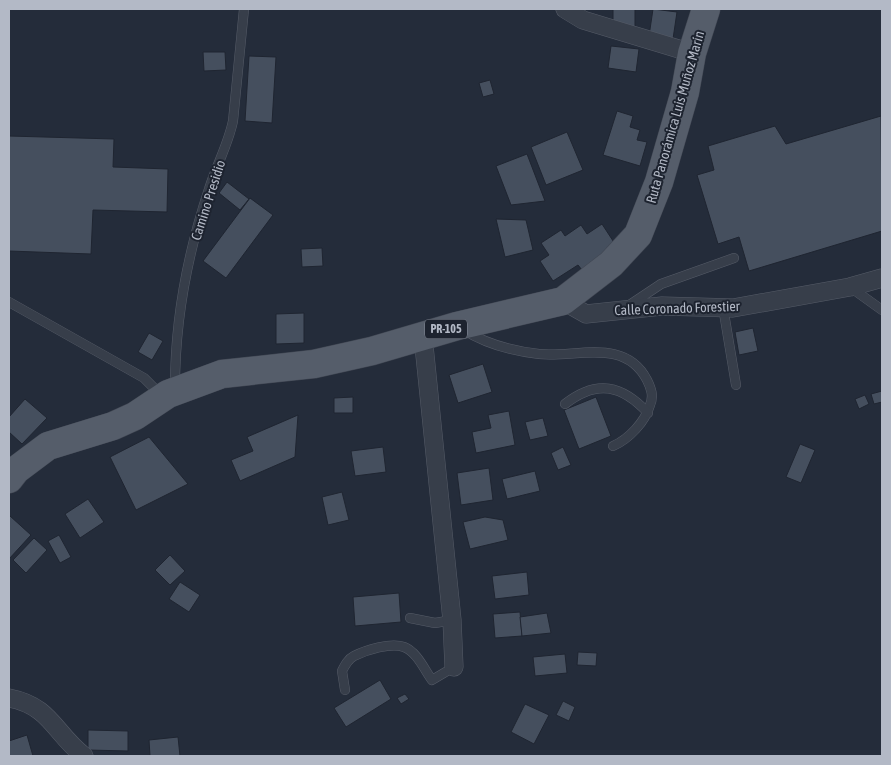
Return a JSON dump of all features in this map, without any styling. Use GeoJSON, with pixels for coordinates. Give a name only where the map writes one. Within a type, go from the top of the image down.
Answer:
{"type":"FeatureCollection","features":[{"type":"Feature","properties":{"kind":"main road","name":"Ruta Panorámica Luis Muñoz Marín"},"geometry":{"type":"LineString","coordinates":[[11,471],[48,446],[113,426],[135,416],[169,394],[222,374],[314,364],[372,351],[457,326],[563,301],[612,264],[638,235],[659,182],[685,92],[692,53],[706,9]]}},
{"type":"Feature","properties":{"kind":"street"},"geometry":{"type":"LineString","coordinates":[[565,9],[583,20],[692,53]]}},
{"type":"Feature","properties":{"kind":"street","name":"Calle Coronado Forestier"},"geometry":{"type":"LineString","coordinates":[[563,301],[586,314],[623,308],[662,306],[723,307],[762,303],[850,287],[882,278]]}},
{"type":"Feature","properties":{"kind":"street"},"geometry":{"type":"LineString","coordinates":[[422,336],[452,620],[454,667]]}},
{"type":"Feature","properties":{"kind":"street"},"geometry":{"type":"LineString","coordinates":[[9,698],[36,706],[74,748],[84,756]]}},
{"type":"Feature","properties":{"kind":"lane","name":"Camino Presidio"},"geometry":{"type":"LineString","coordinates":[[169,394],[188,265],[209,188],[230,136],[233,121],[244,9]]}},
{"type":"Feature","properties":{"kind":"lane"},"geometry":{"type":"LineString","coordinates":[[623,308],[661,284],[734,258]]}},
{"type":"Feature","properties":{"kind":"lane"},"geometry":{"type":"LineString","coordinates":[[850,287],[882,310]]}},
{"type":"Feature","properties":{"kind":"lane"},"geometry":{"type":"LineString","coordinates":[[9,302],[169,394]]}},
{"type":"Feature","properties":{"kind":"lane"},"geometry":{"type":"LineString","coordinates":[[723,307],[736,385]]}},
{"type":"Feature","properties":{"kind":"lane"},"geometry":{"type":"LineString","coordinates":[[457,326],[480,340],[538,354],[599,352],[613,353],[626,359],[642,372],[652,391],[652,401],[648,413],[621,443],[613,446]]}},
{"type":"Feature","properties":{"kind":"lane"},"geometry":{"type":"LineString","coordinates":[[566,404],[576,396],[606,388],[621,391],[633,398],[648,413]]}},
{"type":"Feature","properties":{"kind":"lane"},"geometry":{"type":"LineString","coordinates":[[410,618],[435,623],[452,620]]}},
{"type":"Feature","properties":{"kind":"lane"},"geometry":{"type":"LineString","coordinates":[[345,690],[342,671],[346,664],[353,657],[386,647],[405,648],[415,656],[432,680],[454,667]]}},
{"type":"Feature","properties":{"kind":"building"},"geometry":{"type":"Polygon","coordinates":[[[613,9],[635,9],[635,31],[613,23],[613,9]]]}},
{"type":"Feature","properties":{"kind":"building"},"geometry":{"type":"Polygon","coordinates":[[[653,9],[677,12],[673,39],[649,36],[653,9]]]}},
{"type":"Feature","properties":{"kind":"building"},"geometry":{"type":"Polygon","coordinates":[[[611,46],[639,49],[636,72],[608,68],[611,46]]]}},
{"type":"Feature","properties":{"kind":"building"},"geometry":{"type":"Polygon","coordinates":[[[203,52],[225,52],[226,70],[204,71],[203,52]]]}},
{"type":"Feature","properties":{"kind":"building"},"geometry":{"type":"Polygon","coordinates":[[[249,56],[276,57],[272,123],[245,121],[249,56]]]}},
{"type":"Feature","properties":{"kind":"building"},"geometry":{"type":"Polygon","coordinates":[[[490,80],[494,94],[483,97],[479,83],[490,80]]]}},
{"type":"Feature","properties":{"kind":"building"},"geometry":{"type":"Polygon","coordinates":[[[617,111],[633,116],[630,127],[640,130],[637,140],[647,142],[640,166],[603,155],[617,111]]]}},
{"type":"Feature","properties":{"kind":"building"},"geometry":{"type":"Polygon","coordinates":[[[881,116],[882,231],[749,271],[739,237],[718,244],[697,175],[714,170],[708,146],[775,126],[786,144],[881,116]]]}},
{"type":"Feature","properties":{"kind":"building"},"geometry":{"type":"Polygon","coordinates":[[[567,132],[583,170],[546,185],[531,147],[567,132]]]}},
{"type":"Feature","properties":{"kind":"building"},"geometry":{"type":"Polygon","coordinates":[[[9,136],[114,139],[113,167],[168,169],[167,212],[93,210],[91,254],[9,251],[9,136]]]}},
{"type":"Feature","properties":{"kind":"building"},"geometry":{"type":"Polygon","coordinates":[[[527,154],[545,201],[511,205],[496,166],[527,154]]]}},
{"type":"Feature","properties":{"kind":"building"},"geometry":{"type":"Polygon","coordinates":[[[227,182],[249,199],[240,210],[219,193],[227,182]]]}},
{"type":"Feature","properties":{"kind":"building"},"geometry":{"type":"Polygon","coordinates":[[[250,198],[273,215],[226,278],[203,261],[250,198]]]}},
{"type":"Feature","properties":{"kind":"building"},"geometry":{"type":"Polygon","coordinates":[[[496,219],[526,220],[533,250],[505,257],[496,219]]]}},
{"type":"Feature","properties":{"kind":"building"},"geometry":{"type":"Polygon","coordinates":[[[602,224],[617,247],[582,270],[578,265],[553,281],[540,261],[549,255],[541,243],[561,230],[565,236],[581,225],[587,234],[602,224]]]}},
{"type":"Feature","properties":{"kind":"building"},"geometry":{"type":"Polygon","coordinates":[[[322,248],[323,266],[302,267],[301,249],[322,248]]]}},
{"type":"Feature","properties":{"kind":"building"},"geometry":{"type":"Polygon","coordinates":[[[304,313],[304,343],[276,344],[276,314],[304,313]]]}},
{"type":"Feature","properties":{"kind":"building"},"geometry":{"type":"Polygon","coordinates":[[[753,328],[758,351],[739,355],[735,332],[753,328]]]}},
{"type":"Feature","properties":{"kind":"building"},"geometry":{"type":"Polygon","coordinates":[[[149,333],[163,341],[152,360],[138,352],[149,333]]]}},
{"type":"Feature","properties":{"kind":"building"},"geometry":{"type":"Polygon","coordinates":[[[483,364],[492,392],[458,403],[449,375],[483,364]]]}},
{"type":"Feature","properties":{"kind":"building"},"geometry":{"type":"Polygon","coordinates":[[[882,391],[882,402],[874,404],[871,394],[882,391]]]}},
{"type":"Feature","properties":{"kind":"building"},"geometry":{"type":"Polygon","coordinates":[[[865,395],[869,404],[859,409],[855,399],[865,395]]]}},
{"type":"Feature","properties":{"kind":"building"},"geometry":{"type":"Polygon","coordinates":[[[353,397],[353,413],[334,413],[334,398],[353,397]]]}},
{"type":"Feature","properties":{"kind":"building"},"geometry":{"type":"Polygon","coordinates":[[[596,397],[611,436],[579,449],[564,410],[596,397]]]}},
{"type":"Feature","properties":{"kind":"building"},"geometry":{"type":"Polygon","coordinates":[[[25,399],[47,418],[22,444],[9,432],[9,417],[25,399]]]}},
{"type":"Feature","properties":{"kind":"building"},"geometry":{"type":"Polygon","coordinates":[[[509,411],[515,445],[476,453],[472,432],[491,428],[488,415],[509,411]]]}},
{"type":"Feature","properties":{"kind":"building"},"geometry":{"type":"Polygon","coordinates":[[[298,415],[295,457],[240,481],[231,460],[253,451],[247,437],[298,415]]]}},
{"type":"Feature","properties":{"kind":"building"},"geometry":{"type":"Polygon","coordinates":[[[543,418],[548,436],[530,440],[525,422],[543,418]]]}},
{"type":"Feature","properties":{"kind":"building"},"geometry":{"type":"Polygon","coordinates":[[[149,437],[188,484],[136,510],[110,457],[149,437]]]}},
{"type":"Feature","properties":{"kind":"building"},"geometry":{"type":"Polygon","coordinates":[[[800,444],[815,450],[801,483],[786,477],[800,444]]]}},
{"type":"Feature","properties":{"kind":"building"},"geometry":{"type":"Polygon","coordinates":[[[383,447],[386,472],[355,476],[351,451],[383,447]]]}},
{"type":"Feature","properties":{"kind":"building"},"geometry":{"type":"Polygon","coordinates":[[[563,447],[571,465],[558,470],[551,453],[563,447]]]}},
{"type":"Feature","properties":{"kind":"building"},"geometry":{"type":"Polygon","coordinates":[[[489,468],[493,500],[461,505],[457,473],[489,468]]]}},
{"type":"Feature","properties":{"kind":"building"},"geometry":{"type":"Polygon","coordinates":[[[535,471],[540,491],[507,499],[502,479],[535,471]]]}},
{"type":"Feature","properties":{"kind":"building"},"geometry":{"type":"Polygon","coordinates":[[[342,492],[349,520],[328,525],[322,497],[342,492]]]}},
{"type":"Feature","properties":{"kind":"building"},"geometry":{"type":"Polygon","coordinates":[[[88,499],[104,522],[80,538],[65,514],[88,499]]]}},
{"type":"Feature","properties":{"kind":"building"},"geometry":{"type":"Polygon","coordinates":[[[9,517],[31,535],[9,559],[9,517]]]}},
{"type":"Feature","properties":{"kind":"building"},"geometry":{"type":"Polygon","coordinates":[[[485,517],[503,520],[508,540],[470,549],[463,522],[485,517]]]}},
{"type":"Feature","properties":{"kind":"building"},"geometry":{"type":"Polygon","coordinates":[[[59,535],[71,557],[60,563],[48,541],[59,535]]]}},
{"type":"Feature","properties":{"kind":"building"},"geometry":{"type":"Polygon","coordinates":[[[34,538],[47,550],[26,573],[13,560],[34,538]]]}},
{"type":"Feature","properties":{"kind":"building"},"geometry":{"type":"Polygon","coordinates":[[[170,555],[185,571],[170,585],[155,570],[170,555]]]}},
{"type":"Feature","properties":{"kind":"building"},"geometry":{"type":"Polygon","coordinates":[[[527,572],[529,595],[495,599],[492,576],[527,572]]]}},
{"type":"Feature","properties":{"kind":"building"},"geometry":{"type":"Polygon","coordinates":[[[180,582],[200,595],[189,612],[169,599],[180,582]]]}},
{"type":"Feature","properties":{"kind":"building"},"geometry":{"type":"Polygon","coordinates":[[[399,593],[401,622],[355,626],[353,597],[399,593]]]}},
{"type":"Feature","properties":{"kind":"building"},"geometry":{"type":"Polygon","coordinates":[[[520,612],[522,636],[495,638],[493,614],[520,612]]]}},
{"type":"Feature","properties":{"kind":"building"},"geometry":{"type":"Polygon","coordinates":[[[547,613],[551,633],[522,636],[520,617],[547,613]]]}},
{"type":"Feature","properties":{"kind":"building"},"geometry":{"type":"Polygon","coordinates":[[[578,652],[597,653],[596,666],[577,665],[578,652]]]}},
{"type":"Feature","properties":{"kind":"building"},"geometry":{"type":"Polygon","coordinates":[[[565,654],[567,673],[535,676],[533,657],[565,654]]]}},
{"type":"Feature","properties":{"kind":"building"},"geometry":{"type":"Polygon","coordinates":[[[380,680],[391,699],[346,727],[334,708],[380,680]]]}},
{"type":"Feature","properties":{"kind":"building"},"geometry":{"type":"Polygon","coordinates":[[[405,694],[409,699],[401,704],[397,698],[405,694]]]}},
{"type":"Feature","properties":{"kind":"building"},"geometry":{"type":"Polygon","coordinates":[[[563,701],[575,707],[569,721],[556,715],[563,701]]]}},
{"type":"Feature","properties":{"kind":"building"},"geometry":{"type":"Polygon","coordinates":[[[525,704],[549,715],[534,744],[511,732],[525,704]]]}},
{"type":"Feature","properties":{"kind":"building"},"geometry":{"type":"Polygon","coordinates":[[[88,730],[128,731],[128,751],[88,750],[88,730]]]}},
{"type":"Feature","properties":{"kind":"building"},"geometry":{"type":"Polygon","coordinates":[[[27,735],[33,756],[9,756],[9,741],[27,735]]]}},
{"type":"Feature","properties":{"kind":"building"},"geometry":{"type":"Polygon","coordinates":[[[178,737],[180,756],[150,756],[149,740],[178,737]]]}}]}
